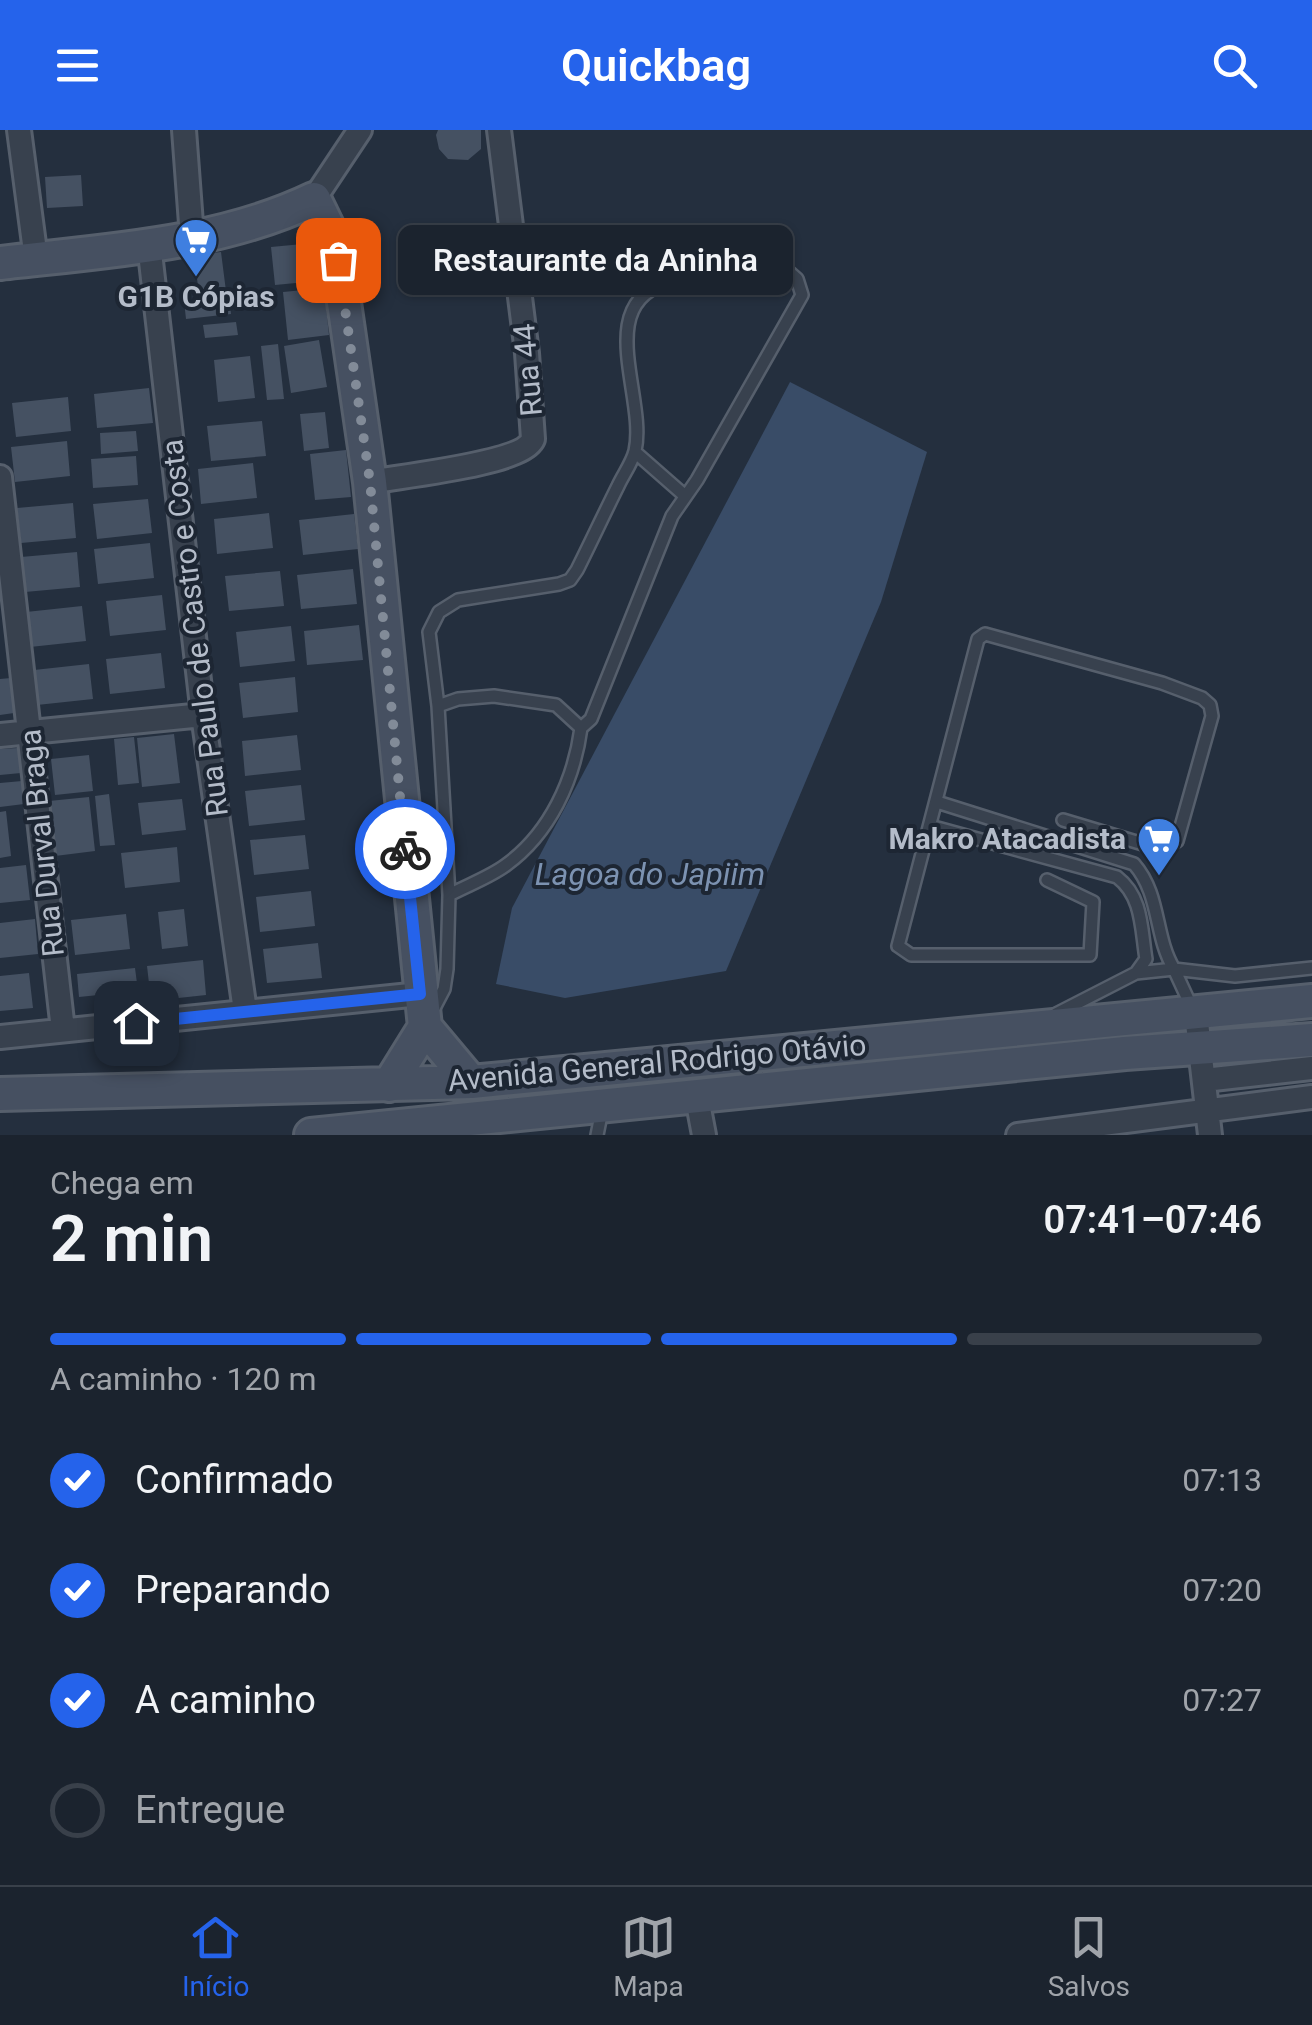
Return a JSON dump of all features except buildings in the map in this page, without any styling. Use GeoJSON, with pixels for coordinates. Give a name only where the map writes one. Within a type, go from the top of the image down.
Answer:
{"type":"FeatureCollection","features":[{"type":"Feature","properties":{"kind":"main road"},"geometry":{"type":"LineString","coordinates":[[0,263],[192,237],[277,216],[314,199],[333,238],[338,260],[370,482],[425,1027],[470,1082]]}},
{"type":"Feature","properties":{"kind":"main road","name":"Avenida General Rodrigo Otávio"},"geometry":{"type":"LineString","coordinates":[[0,1094],[470,1082],[1030,1028],[1200,1047],[1312,1001]]}},
{"type":"Feature","properties":{"kind":"main road"},"geometry":{"type":"LineString","coordinates":[[389,1085],[425,1027]]}},
{"type":"Feature","properties":{"kind":"main road","name":"Avenida General Rodrigo Otávio"},"geometry":{"type":"LineString","coordinates":[[311,1135],[600,1121],[697,1098],[1200,1047],[1312,1040]]}},
{"type":"Feature","properties":{"kind":"street"},"geometry":{"type":"LineString","coordinates":[[19,130],[36,259]]}},
{"type":"Feature","properties":{"kind":"street"},"geometry":{"type":"LineString","coordinates":[[184,130],[192,237]]}},
{"type":"Feature","properties":{"kind":"street"},"geometry":{"type":"LineString","coordinates":[[314,199],[360,130]]}},
{"type":"Feature","properties":{"kind":"street","name":"Rua 44"},"geometry":{"type":"LineString","coordinates":[[370,482],[497,461],[522,452],[533,438],[528,353],[500,130]]}},
{"type":"Feature","properties":{"kind":"street","name":"Rua Paulo de Castro e Costa"},"geometry":{"type":"LineString","coordinates":[[149,244],[203,714],[245,1011]]}},
{"type":"Feature","properties":{"kind":"street","name":"Rua Durval Braga"},"geometry":{"type":"LineString","coordinates":[[0,477],[64,1030]]}},
{"type":"Feature","properties":{"kind":"street"},"geometry":{"type":"LineString","coordinates":[[0,735],[203,714]]}},
{"type":"Feature","properties":{"kind":"street"},"geometry":{"type":"LineString","coordinates":[[0,1037],[420,994]]}},
{"type":"Feature","properties":{"kind":"street"},"geometry":{"type":"LineString","coordinates":[[1209,1124],[1200,1047],[1312,1068]]}},
{"type":"Feature","properties":{"kind":"street"},"geometry":{"type":"LineString","coordinates":[[1018,1135],[1209,1124],[1312,1097]]}},
{"type":"Feature","properties":{"kind":"street"},"geometry":{"type":"LineString","coordinates":[[697,1098],[704,1135]]}},
{"type":"Feature","properties":{"kind":"lane"},"geometry":{"type":"LineString","coordinates":[[425,1027],[444,989],[450,895],[438,706],[429,632],[440,612],[458,600],[570,580],[635,452],[636,407],[626,347],[630,312],[648,289],[664,284],[788,272],[797,279],[802,295],[698,480],[672,516],[591,719],[581,728],[565,791],[538,835],[506,865],[450,895]]}},
{"type":"Feature","properties":{"kind":"lane"},"geometry":{"type":"LineString","coordinates":[[635,452],[684,495]]}},
{"type":"Feature","properties":{"kind":"lane"},"geometry":{"type":"LineString","coordinates":[[1047,880],[1093,902],[1090,954],[912,955],[898,946],[978,639],[985,634],[1162,683],[1202,698],[1210,706],[1212,716],[1178,841],[1171,847],[1163,850],[1063,820]]}},
{"type":"Feature","properties":{"kind":"lane"},"geometry":{"type":"LineString","coordinates":[[438,706],[458,699],[494,696],[556,705],[581,728]]}},
{"type":"Feature","properties":{"kind":"lane"},"geometry":{"type":"LineString","coordinates":[[937,802],[1134,864],[1152,893],[1164,953],[1174,969],[1200,1047]]}},
{"type":"Feature","properties":{"kind":"lane"},"geometry":{"type":"LineString","coordinates":[[930,826],[1117,877],[1131,888],[1138,905],[1146,960],[1136,973]]}},
{"type":"Feature","properties":{"kind":"lane"},"geometry":{"type":"LineString","coordinates":[[1030,1028],[1136,973],[1174,969],[1236,976],[1312,968]]}},
{"type":"Feature","properties":{"kind":"water","name":"Lagoa do Japiim"},"geometry":{"type":"Polygon","coordinates":[[[790,382],[927,452],[881,602],[726,971],[565,998],[496,984],[512,908],[790,382]]]}},
{"type":"Feature","properties":{"kind":"way so far"},"geometry":{"type":"LineString","coordinates":[[338,260],[370,482],[405,849]]}},
{"type":"Feature","properties":{"kind":"place","name":"Restaurante da Aninha"},"geometry":{"type":"Point","coordinates":[338,260]}},
{"type":"Feature","properties":{"kind":"place","name":"G1B Cópias"},"geometry":{"type":"Point","coordinates":[196,278]}},
{"type":"Feature","properties":{"kind":"place","name":"Makro Atacadista"},"geometry":{"type":"Point","coordinates":[1159,877]}},
{"type":"Feature","properties":{"kind":"route"},"geometry":{"type":"LineString","coordinates":[[136,1023],[420,994],[405,849]]}}]}
